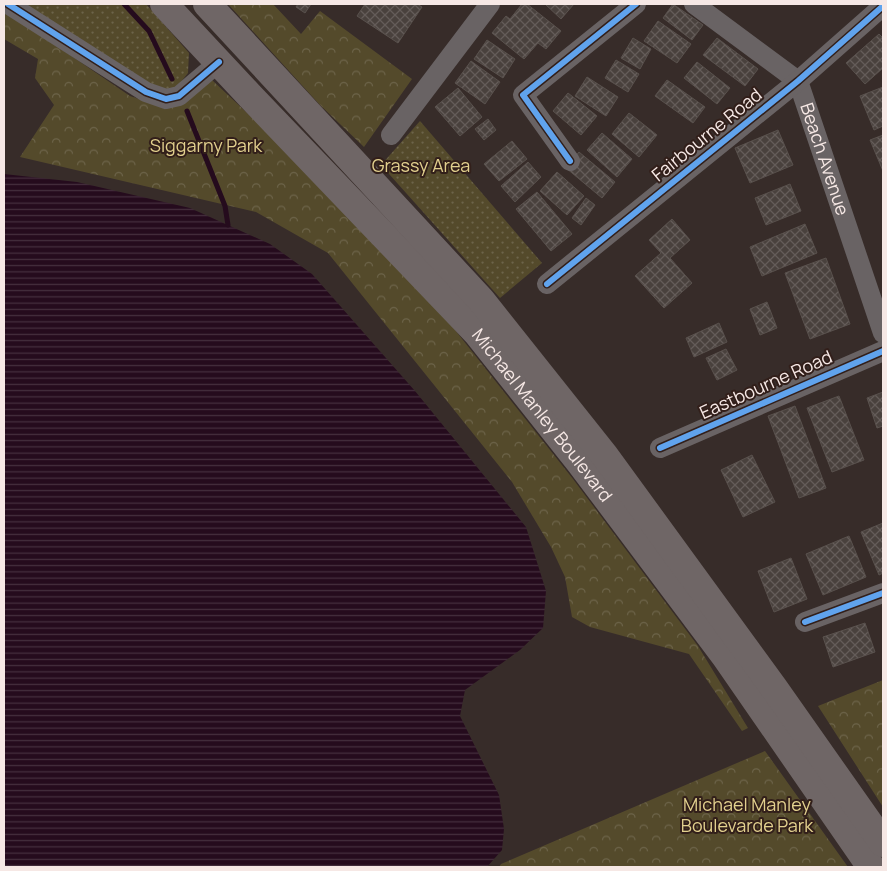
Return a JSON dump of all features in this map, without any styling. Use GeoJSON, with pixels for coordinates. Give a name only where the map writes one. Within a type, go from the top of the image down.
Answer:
{"type":"FeatureCollection","features":[{"type":"Feature","properties":{"kind":"highway","name":"Michael Manley Boulevard"},"geometry":{"type":"LineString","coordinates":[[164,4],[478,333],[581,464],[725,656],[871,867]]}},
{"type":"Feature","properties":{"kind":"highway","name":"Michael Manley Boulevard"},"geometry":{"type":"LineString","coordinates":[[206,4],[487,308],[606,456],[774,688],[883,843]]}},
{"type":"Feature","properties":{"kind":"street"},"geometry":{"type":"LineString","coordinates":[[8,4],[146,92],[166,99],[179,96],[219,62]]}},
{"type":"Feature","properties":{"kind":"street"},"geometry":{"type":"LineString","coordinates":[[391,135],[490,4]]}},
{"type":"Feature","properties":{"kind":"street"},"geometry":{"type":"LineString","coordinates":[[570,161],[523,95],[636,4]]}},
{"type":"Feature","properties":{"kind":"street","name":"Beach Avenue"},"geometry":{"type":"LineString","coordinates":[[694,4],[798,81],[883,333]]}},
{"type":"Feature","properties":{"kind":"street","name":"Fairbourne Road"},"geometry":{"type":"LineString","coordinates":[[547,284],[798,81],[883,6]]}},
{"type":"Feature","properties":{"kind":"street","name":"Eastbourne Road"},"geometry":{"type":"LineString","coordinates":[[660,448],[883,351]]}},
{"type":"Feature","properties":{"kind":"street"},"geometry":{"type":"LineString","coordinates":[[805,622],[883,592]]}},
{"type":"Feature","properties":{"kind":"green space"},"geometry":{"type":"Polygon","coordinates":[[[15,4],[146,4],[189,53],[188,73],[176,88],[164,93],[15,4]]]}},
{"type":"Feature","properties":{"kind":"green space"},"geometry":{"type":"Polygon","coordinates":[[[228,4],[273,4],[301,34],[320,11],[412,79],[364,147],[319,104],[228,4]]]}},
{"type":"Feature","properties":{"kind":"green space","name":"Siggarny Park"},"geometry":{"type":"Polygon","coordinates":[[[4,10],[130,96],[166,108],[212,80],[325,186],[440,311],[573,479],[698,646],[748,728],[742,731],[689,654],[590,627],[572,617],[565,577],[551,547],[512,482],[328,253],[256,212],[20,157],[54,105],[35,78],[38,59],[4,39],[4,10]]]}},
{"type":"Feature","properties":{"kind":"green space","name":"Grassy Area"},"geometry":{"type":"Polygon","coordinates":[[[420,121],[542,263],[500,298],[381,165],[420,121]]]}},
{"type":"Feature","properties":{"kind":"green space"},"geometry":{"type":"Polygon","coordinates":[[[883,680],[883,807],[818,706],[883,680]]]}},
{"type":"Feature","properties":{"kind":"green space","name":"Michael Manley Boulevarde Park"},"geometry":{"type":"Polygon","coordinates":[[[765,751],[848,867],[499,867],[501,864],[765,751]]]}},
{"type":"Feature","properties":{"kind":"shaded area"},"geometry":{"type":"Polygon","coordinates":[[[4,174],[77,182],[190,208],[270,244],[312,274],[415,391],[526,527],[546,591],[543,628],[520,650],[465,690],[460,716],[499,795],[504,829],[502,850],[487,867],[4,867],[4,174]]]}},
{"type":"Feature","properties":{"kind":"building"},"geometry":{"type":"Polygon","coordinates":[[[298,4],[311,4],[305,13],[296,7],[298,4]]]}},
{"type":"Feature","properties":{"kind":"building"},"geometry":{"type":"Polygon","coordinates":[[[365,4],[417,4],[422,7],[398,43],[357,16],[365,4]]]}},
{"type":"Feature","properties":{"kind":"building"},"geometry":{"type":"Polygon","coordinates":[[[522,4],[527,4],[561,31],[546,49],[538,43],[524,59],[492,33],[506,16],[510,19],[522,4]]]}},
{"type":"Feature","properties":{"kind":"building"},"geometry":{"type":"Polygon","coordinates":[[[545,4],[574,4],[561,19],[545,4]]]}},
{"type":"Feature","properties":{"kind":"building"},"geometry":{"type":"Polygon","coordinates":[[[673,4],[703,25],[692,40],[663,18],[673,4]]]}},
{"type":"Feature","properties":{"kind":"building"},"geometry":{"type":"Polygon","coordinates":[[[658,21],[691,44],[677,63],[644,41],[658,21]]]}},
{"type":"Feature","properties":{"kind":"building"},"geometry":{"type":"Polygon","coordinates":[[[879,34],[883,38],[883,68],[865,84],[846,63],[879,34]]]}},
{"type":"Feature","properties":{"kind":"building"},"geometry":{"type":"Polygon","coordinates":[[[633,38],[651,49],[640,69],[621,58],[633,38]]]}},
{"type":"Feature","properties":{"kind":"building"},"geometry":{"type":"Polygon","coordinates":[[[717,38],[758,69],[745,86],[703,55],[717,38]]]}},
{"type":"Feature","properties":{"kind":"building"},"geometry":{"type":"Polygon","coordinates":[[[487,40],[515,59],[503,78],[474,59],[487,40]]]}},
{"type":"Feature","properties":{"kind":"building"},"geometry":{"type":"Polygon","coordinates":[[[616,60],[639,74],[628,92],[605,78],[616,60]]]}},
{"type":"Feature","properties":{"kind":"building"},"geometry":{"type":"Polygon","coordinates":[[[471,61],[500,82],[485,104],[455,83],[471,61]]]}},
{"type":"Feature","properties":{"kind":"building"},"geometry":{"type":"Polygon","coordinates":[[[697,62],[730,88],[717,104],[684,78],[697,62]]]}},
{"type":"Feature","properties":{"kind":"building"},"geometry":{"type":"Polygon","coordinates":[[[587,77],[618,97],[606,116],[575,96],[587,77]]]}},
{"type":"Feature","properties":{"kind":"building"},"geometry":{"type":"Polygon","coordinates":[[[667,80],[705,107],[693,123],[655,96],[667,80]]]}},
{"type":"Feature","properties":{"kind":"building"},"geometry":{"type":"Polygon","coordinates":[[[883,87],[883,126],[874,130],[860,96],[883,87]]]}},
{"type":"Feature","properties":{"kind":"building"},"geometry":{"type":"Polygon","coordinates":[[[458,88],[482,117],[460,136],[435,107],[458,88]]]}},
{"type":"Feature","properties":{"kind":"building"},"geometry":{"type":"Polygon","coordinates":[[[568,93],[597,116],[581,135],[553,111],[568,93]]]}},
{"type":"Feature","properties":{"kind":"building"},"geometry":{"type":"Polygon","coordinates":[[[629,113],[657,135],[639,157],[612,134],[629,113]]]}},
{"type":"Feature","properties":{"kind":"building"},"geometry":{"type":"Polygon","coordinates":[[[488,119],[496,130],[484,140],[475,129],[488,119]]]}},
{"type":"Feature","properties":{"kind":"building"},"geometry":{"type":"Polygon","coordinates":[[[778,130],[793,165],[750,183],[735,148],[778,130]]]}},
{"type":"Feature","properties":{"kind":"building"},"geometry":{"type":"Polygon","coordinates":[[[602,133],[632,159],[617,177],[587,150],[602,133]]]}},
{"type":"Feature","properties":{"kind":"building"},"geometry":{"type":"Polygon","coordinates":[[[883,135],[883,171],[870,140],[883,135]]]}},
{"type":"Feature","properties":{"kind":"building"},"geometry":{"type":"Polygon","coordinates":[[[512,141],[527,159],[499,181],[484,164],[512,141]]]}},
{"type":"Feature","properties":{"kind":"building"},"geometry":{"type":"Polygon","coordinates":[[[579,152],[615,182],[602,198],[566,168],[579,152]]]}},
{"type":"Feature","properties":{"kind":"building"},"geometry":{"type":"Polygon","coordinates":[[[528,162],[541,177],[515,202],[501,186],[528,162]]]}},
{"type":"Feature","properties":{"kind":"building"},"geometry":{"type":"Polygon","coordinates":[[[557,172],[584,196],[567,215],[540,191],[557,172]]]}},
{"type":"Feature","properties":{"kind":"building"},"geometry":{"type":"Polygon","coordinates":[[[790,184],[801,211],[766,225],[755,198],[790,184]]]}},
{"type":"Feature","properties":{"kind":"building"},"geometry":{"type":"Polygon","coordinates":[[[537,192],[572,234],[551,251],[516,209],[537,192]]]}},
{"type":"Feature","properties":{"kind":"building"},"geometry":{"type":"Polygon","coordinates":[[[586,198],[595,205],[581,225],[572,218],[586,198]]]}},
{"type":"Feature","properties":{"kind":"building"},"geometry":{"type":"Polygon","coordinates":[[[672,219],[690,240],[670,258],[692,283],[664,308],[635,276],[661,253],[649,240],[672,219]]]}},
{"type":"Feature","properties":{"kind":"building"},"geometry":{"type":"Polygon","coordinates":[[[805,224],[817,253],[762,276],[750,247],[805,224]]]}},
{"type":"Feature","properties":{"kind":"building"},"geometry":{"type":"Polygon","coordinates":[[[826,258],[850,324],[810,339],[785,273],[826,258]]]}},
{"type":"Feature","properties":{"kind":"building"},"geometry":{"type":"Polygon","coordinates":[[[767,302],[777,328],[760,335],[750,309],[767,302]]]}},
{"type":"Feature","properties":{"kind":"building"},"geometry":{"type":"Polygon","coordinates":[[[719,323],[727,342],[694,357],[686,338],[719,323]]]}},
{"type":"Feature","properties":{"kind":"building"},"geometry":{"type":"Polygon","coordinates":[[[726,349],[737,370],[717,380],[706,358],[726,349]]]}},
{"type":"Feature","properties":{"kind":"building"},"geometry":{"type":"Polygon","coordinates":[[[883,392],[883,426],[877,428],[867,398],[883,392]]]}},
{"type":"Feature","properties":{"kind":"building"},"geometry":{"type":"Polygon","coordinates":[[[839,396],[864,460],[832,472],[807,408],[839,396]]]}},
{"type":"Feature","properties":{"kind":"building"},"geometry":{"type":"Polygon","coordinates":[[[795,406],[826,488],[799,498],[768,416],[795,406]]]}},
{"type":"Feature","properties":{"kind":"building"},"geometry":{"type":"Polygon","coordinates":[[[752,455],[775,502],[743,517],[721,470],[752,455]]]}},
{"type":"Feature","properties":{"kind":"building"},"geometry":{"type":"Polygon","coordinates":[[[883,523],[883,573],[879,575],[861,532],[883,523]]]}},
{"type":"Feature","properties":{"kind":"building"},"geometry":{"type":"Polygon","coordinates":[[[849,536],[866,577],[823,595],[806,554],[849,536]]]}},
{"type":"Feature","properties":{"kind":"building"},"geometry":{"type":"Polygon","coordinates":[[[791,558],[807,599],[774,612],[758,571],[791,558]]]}},
{"type":"Feature","properties":{"kind":"building"},"geometry":{"type":"Polygon","coordinates":[[[865,623],[875,652],[833,667],[823,637],[865,623]]]}},
{"type":"Feature","properties":{"kind":"waterway"},"geometry":{"type":"LineString","coordinates":[[124,4],[149,31],[172,79]]}},
{"type":"Feature","properties":{"kind":"waterway"},"geometry":{"type":"LineString","coordinates":[[187,111],[225,206],[228,225]]}},
{"type":"Feature","properties":{"kind":"cycle path"},"geometry":{"type":"LineString","coordinates":[[8,4],[146,92],[166,99],[179,96],[219,62]]}},
{"type":"Feature","properties":{"kind":"cycle path"},"geometry":{"type":"LineString","coordinates":[[570,161],[523,95],[636,4]]}},
{"type":"Feature","properties":{"kind":"cycle path"},"geometry":{"type":"LineString","coordinates":[[547,284],[798,81],[883,6]]}},
{"type":"Feature","properties":{"kind":"cycle path"},"geometry":{"type":"LineString","coordinates":[[660,448],[883,351]]}},
{"type":"Feature","properties":{"kind":"cycle path"},"geometry":{"type":"LineString","coordinates":[[805,622],[883,593]]}}]}
